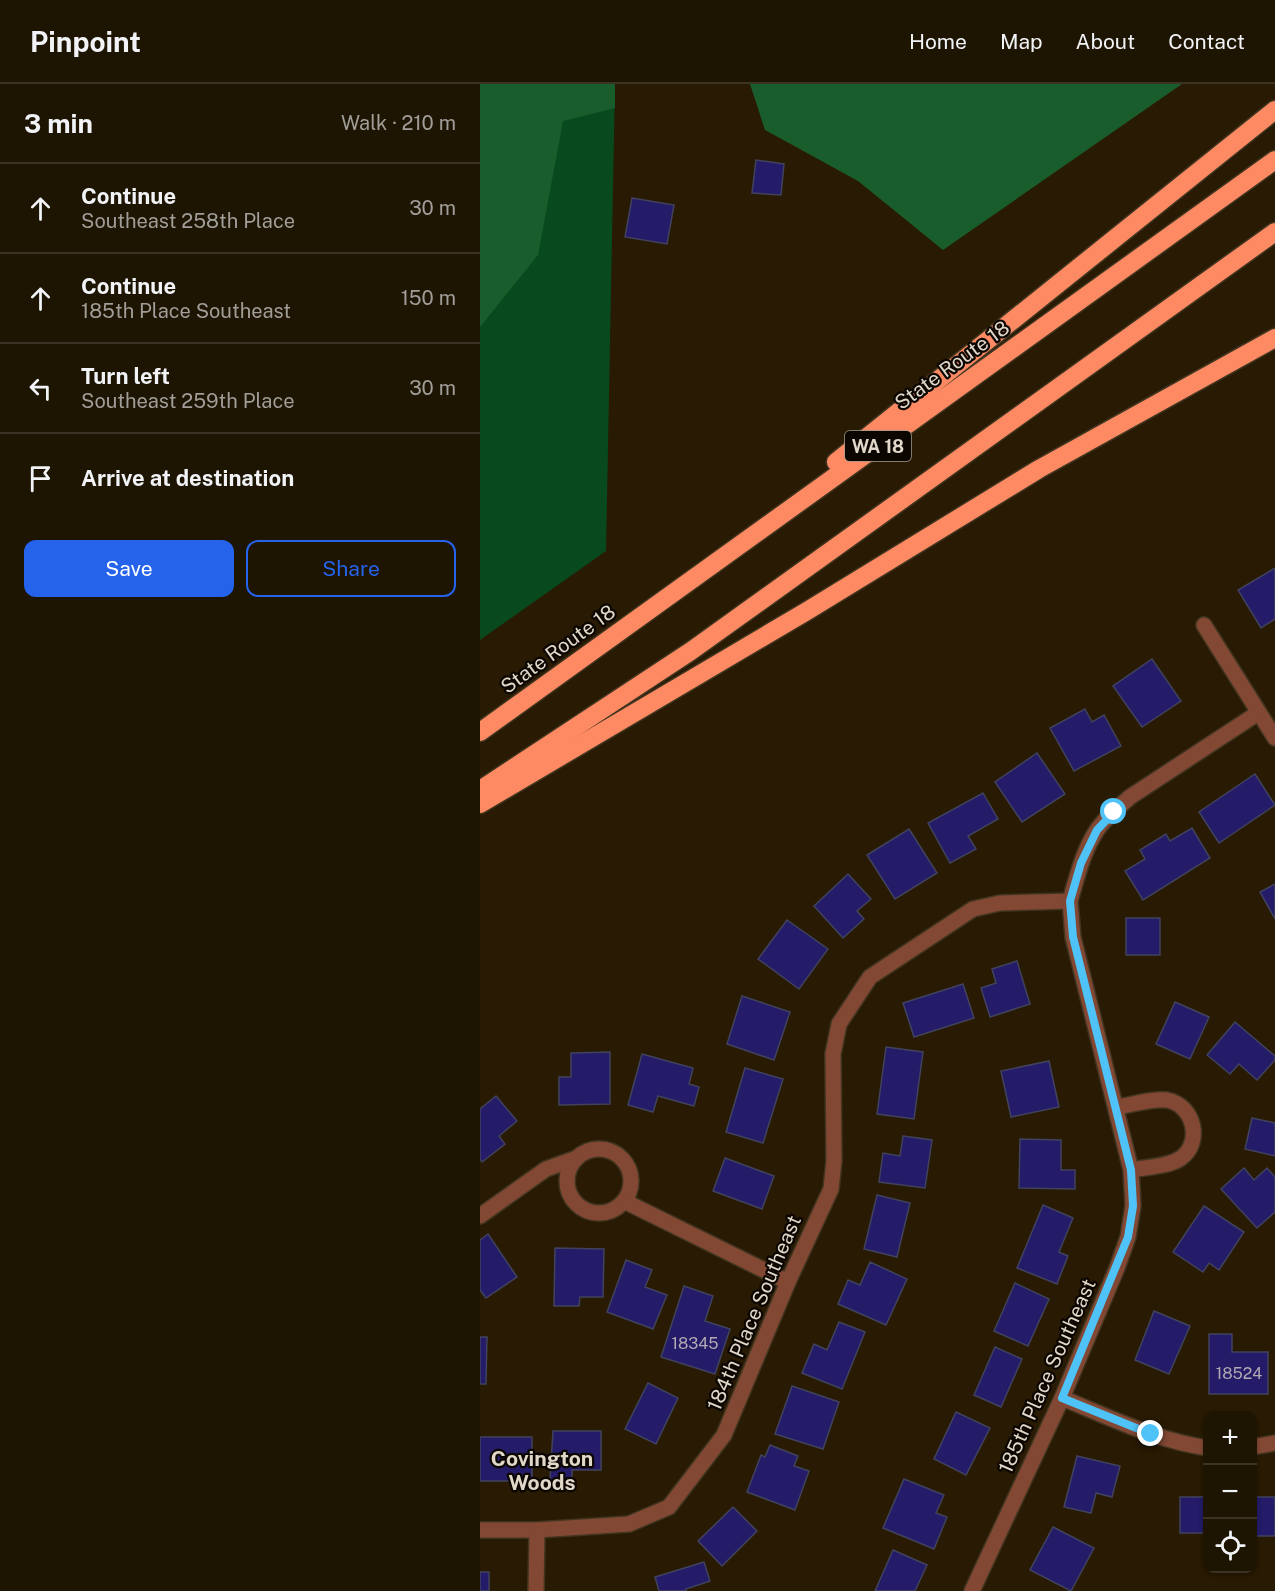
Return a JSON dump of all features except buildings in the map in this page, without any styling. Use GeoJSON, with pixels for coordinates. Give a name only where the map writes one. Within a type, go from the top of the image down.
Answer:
{"type":"FeatureCollection","features":[{"type":"Feature","properties":{"kind":"highway"},"geometry":{"type":"LineString","coordinates":[[665,599],[1275,110]]}},
{"type":"Feature","properties":{"kind":"highway","name":"State Route 18"},"geometry":{"type":"LineString","coordinates":[[480,732],[1275,160]]}},
{"type":"Feature","properties":{"kind":"highway","name":"WA 18"},"geometry":{"type":"LineString","coordinates":[[480,790],[692,651],[1275,232]]}},
{"type":"Feature","properties":{"kind":"highway"},"geometry":{"type":"LineString","coordinates":[[480,804],[807,611],[1039,469],[1275,338]]}},
{"type":"Feature","properties":{"kind":"street"},"geometry":{"type":"LineString","coordinates":[[1204,625],[1275,738]]}},
{"type":"Feature","properties":{"kind":"street"},"geometry":{"type":"LineString","coordinates":[[1070,901],[1081,863],[1093,838],[1097,830],[1114,812],[1130,797],[1258,713]]}},
{"type":"Feature","properties":{"kind":"street","name":"184th Place Southeast"},"geometry":{"type":"LineString","coordinates":[[480,1530],[537,1530],[629,1524],[669,1507],[724,1435],[788,1282],[831,1189],[834,1161],[833,1054],[839,1024],[860,990],[870,977],[973,909],[1000,903],[1070,901]]}},
{"type":"Feature","properties":{"kind":"street","name":"185th Place Southeast"},"geometry":{"type":"LineString","coordinates":[[972,1591],[1062,1398],[1128,1237],[1133,1206],[1131,1170],[1073,937],[1070,901]]}},
{"type":"Feature","properties":{"kind":"street"},"geometry":{"type":"LineString","coordinates":[[1116,1107],[1168,1100],[1184,1109],[1193,1125],[1194,1137],[1189,1149],[1181,1158],[1170,1163],[1131,1170]]}},
{"type":"Feature","properties":{"kind":"street"},"geometry":{"type":"LineString","coordinates":[[596,1149],[617,1154],[625,1161],[630,1171],[631,1182],[630,1192],[624,1201],[607,1212],[586,1210],[578,1204],[568,1186],[568,1176],[571,1166],[578,1158],[596,1149]]}},
{"type":"Feature","properties":{"kind":"street"},"geometry":{"type":"LineString","coordinates":[[480,1216],[546,1169],[578,1158]]}},
{"type":"Feature","properties":{"kind":"street"},"geometry":{"type":"LineString","coordinates":[[624,1201],[788,1282]]}},
{"type":"Feature","properties":{"kind":"street"},"geometry":{"type":"LineString","coordinates":[[1062,1398],[1151,1434],[1185,1445],[1203,1447]]}},
{"type":"Feature","properties":{"kind":"street"},"geometry":{"type":"LineString","coordinates":[[1257,1446],[1275,1443]]}},
{"type":"Feature","properties":{"kind":"street"},"geometry":{"type":"LineString","coordinates":[[536,1591],[537,1530]]}},
{"type":"Feature","properties":{"kind":"green space"},"geometry":{"type":"Polygon","coordinates":[[[480,84],[615,84],[606,551],[480,640],[480,84]]]}},
{"type":"Feature","properties":{"kind":"green space"},"geometry":{"type":"Polygon","coordinates":[[[480,84],[615,84],[615,108],[563,121],[538,255],[480,327],[480,84]]]}},
{"type":"Feature","properties":{"kind":"green space"},"geometry":{"type":"Polygon","coordinates":[[[750,84],[1182,84],[943,250],[858,181],[765,130],[750,84]]]}},
{"type":"Feature","properties":{"kind":"district","name":"Covington Woods"},"geometry":{"type":"Point","coordinates":[542,1470]}},
{"type":"Feature","properties":{"kind":"route"},"geometry":{"type":"LineString","coordinates":[[1114,812],[1097,830],[1081,863],[1070,901],[1073,937],[1131,1170],[1133,1206],[1128,1237],[1117,1268],[1062,1398],[1151,1434]]}}]}
